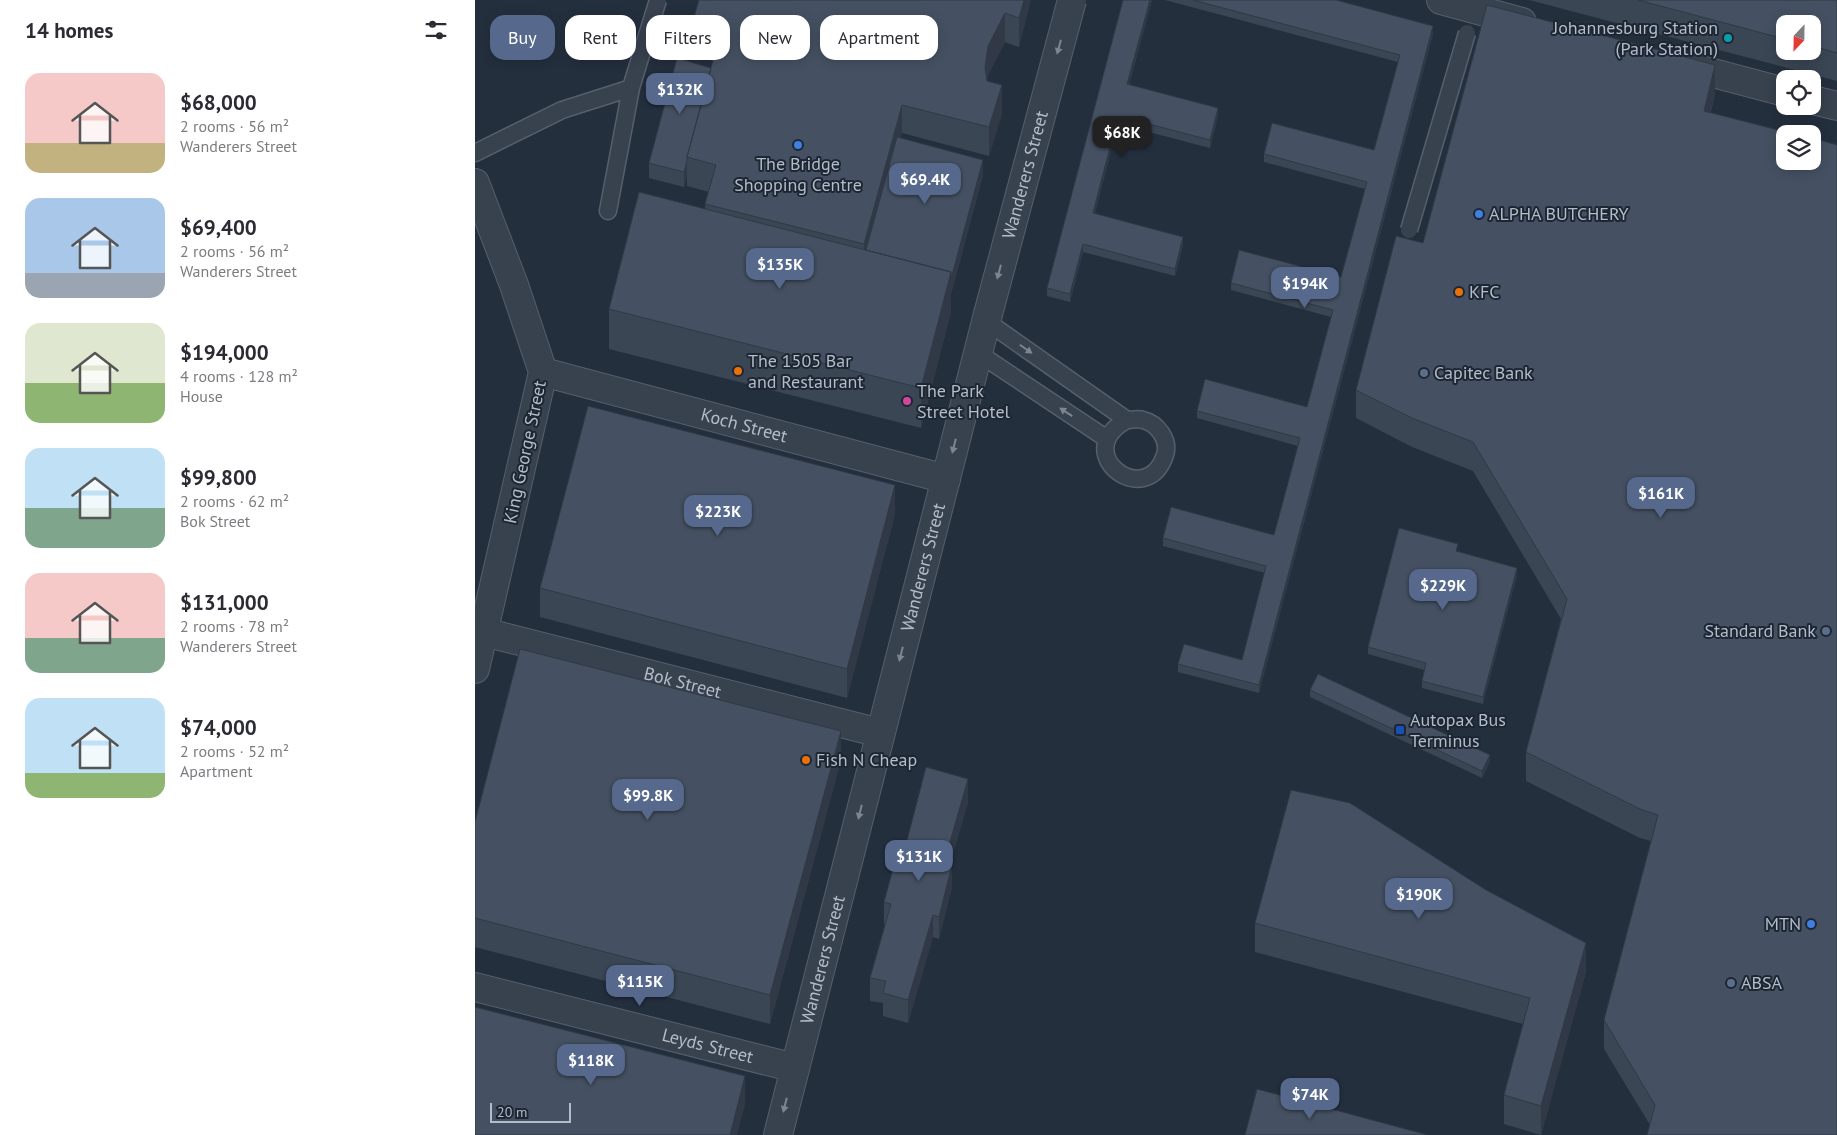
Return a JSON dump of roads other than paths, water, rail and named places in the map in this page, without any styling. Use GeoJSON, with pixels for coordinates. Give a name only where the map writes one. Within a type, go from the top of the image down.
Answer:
{"type":"FeatureCollection","features":[{"type":"Feature","properties":{"kind":"street","name":"Wanderers Street"},"geometry":{"type":"LineString","coordinates":[[778,1135],[987,318],[1072,0]]}},
{"type":"Feature","properties":{"kind":"street"},"geometry":{"type":"LineString","coordinates":[[1441,0],[1473,14],[1549,29]]}},
{"type":"Feature","properties":{"kind":"street"},"geometry":{"type":"LineString","coordinates":[[1653,57],[1776,90]]}},
{"type":"Feature","properties":{"kind":"street"},"geometry":{"type":"LineString","coordinates":[[1821,102],[1837,106]]}},
{"type":"Feature","properties":{"kind":"street","name":"King George Street"},"geometry":{"type":"LineString","coordinates":[[475,183],[514,285],[543,372],[475,669]]}},
{"type":"Feature","properties":{"kind":"street","name":"Koch Street"},"geometry":{"type":"LineString","coordinates":[[543,372],[946,479]]}},
{"type":"Feature","properties":{"kind":"street","name":"Bok Street"},"geometry":{"type":"LineString","coordinates":[[484,632],[881,733]]}},
{"type":"Feature","properties":{"kind":"street","name":"Leyds Street"},"geometry":{"type":"LineString","coordinates":[[475,986],[795,1068]]}},
{"type":"Feature","properties":{"kind":"lane"},"geometry":{"type":"LineString","coordinates":[[608,212],[632,84],[658,0]]}},
{"type":"Feature","properties":{"kind":"lane"},"geometry":{"type":"LineString","coordinates":[[1409,230],[1473,14]]}},
{"type":"Feature","properties":{"kind":"lane"},"geometry":{"type":"LineString","coordinates":[[475,153],[562,110],[632,84]]}},
{"type":"Feature","properties":{"kind":"lane"},"geometry":{"type":"LineString","coordinates":[[987,318],[1127,420]]}},
{"type":"Feature","properties":{"kind":"lane"},"geometry":{"type":"LineString","coordinates":[[978,354],[1107,439]]}},
{"type":"Feature","properties":{"kind":"lane"},"geometry":{"type":"LineString","coordinates":[[1142,419],[1155,426],[1164,437],[1166,452],[1161,466],[1150,475],[1137,479],[1122,476],[1111,467],[1105,453],[1107,439],[1115,427],[1127,420],[1142,419]]}},
{"type":"Feature","properties":{"kind":"place","name":"Johannesburg Station (Park Station)"},"geometry":{"type":"Point","coordinates":[1728,38]}},
{"type":"Feature","properties":{"kind":"place","name":"The Bridge Shopping Centre"},"geometry":{"type":"Point","coordinates":[798,145]}},
{"type":"Feature","properties":{"kind":"place","name":"ALPHA BUTCHERY"},"geometry":{"type":"Point","coordinates":[1479,214]}},
{"type":"Feature","properties":{"kind":"place","name":"KFC"},"geometry":{"type":"Point","coordinates":[1459,292]}},
{"type":"Feature","properties":{"kind":"place","name":"The 1505 Bar and Restaurant"},"geometry":{"type":"Point","coordinates":[738,371]}},
{"type":"Feature","properties":{"kind":"place","name":"Capitec Bank"},"geometry":{"type":"Point","coordinates":[1424,373]}},
{"type":"Feature","properties":{"kind":"place","name":"The Park Street Hotel"},"geometry":{"type":"Point","coordinates":[907,401]}},
{"type":"Feature","properties":{"kind":"place","name":"Standard Bank"},"geometry":{"type":"Point","coordinates":[1826,631]}},
{"type":"Feature","properties":{"kind":"place","name":"Autopax Bus Terminus"},"geometry":{"type":"Point","coordinates":[1400,730]}},
{"type":"Feature","properties":{"kind":"place","name":"Fish N Cheap"},"geometry":{"type":"Point","coordinates":[806,760]}},
{"type":"Feature","properties":{"kind":"place","name":"MTN"},"geometry":{"type":"Point","coordinates":[1811,924]}},
{"type":"Feature","properties":{"kind":"place","name":"ABSA"},"geometry":{"type":"Point","coordinates":[1731,983]}}]}
